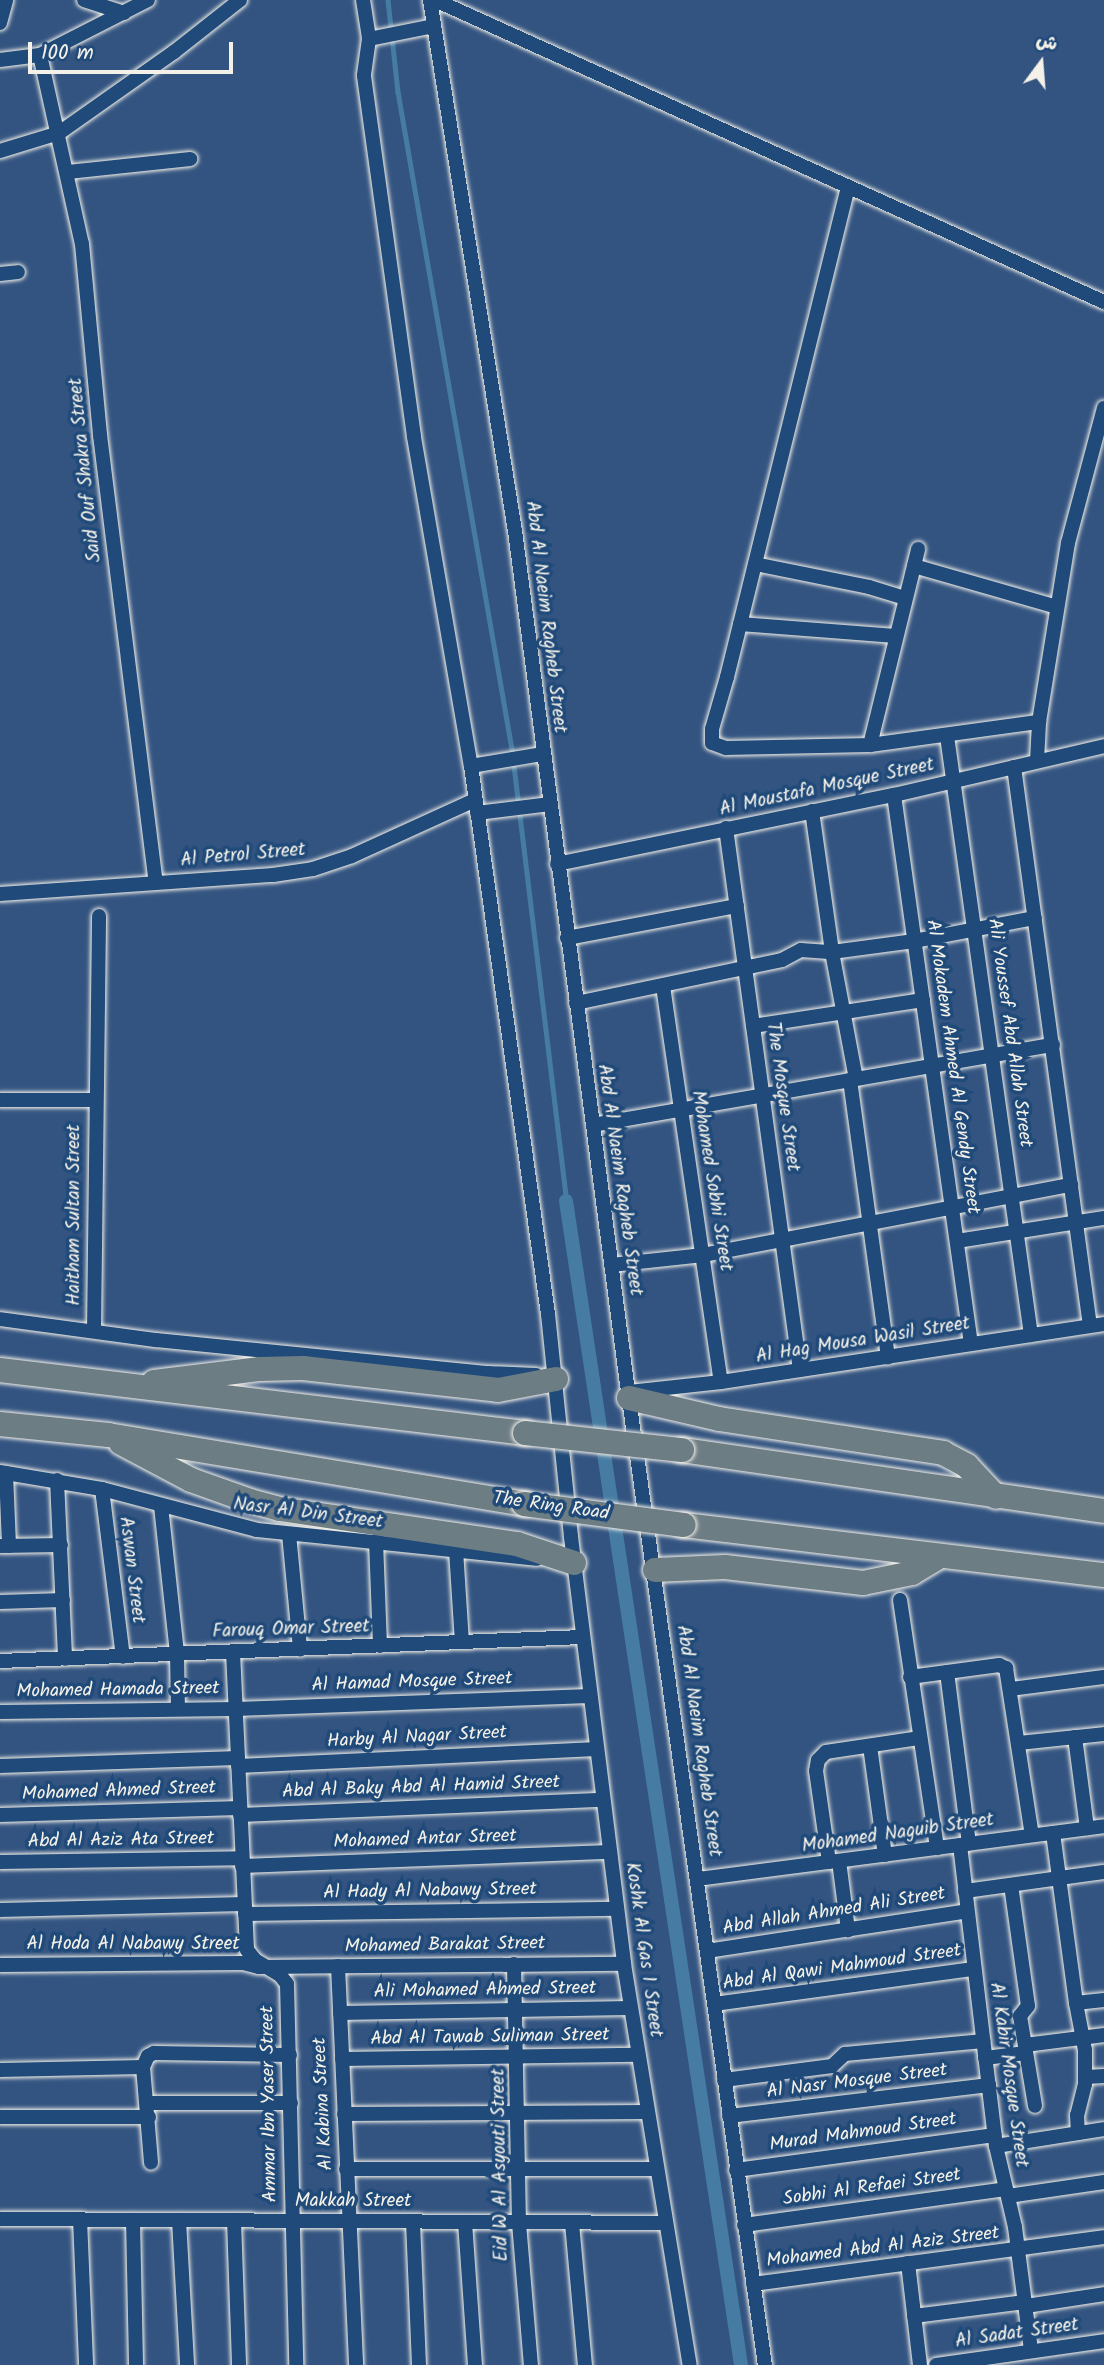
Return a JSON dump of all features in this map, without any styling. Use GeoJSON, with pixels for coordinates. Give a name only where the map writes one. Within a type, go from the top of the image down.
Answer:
{"type":"FeatureCollection","features":[{"type":"Feature","properties":{"kind":"highway"},"geometry":{"type":"LineString","coordinates":[[131,1386],[216,1372],[260,1368],[303,1368],[498,1390],[555,1377]]}},
{"type":"Feature","properties":{"kind":"highway"},"geometry":{"type":"LineString","coordinates":[[0,1370],[682,1450],[1104,1511]]}},
{"type":"Feature","properties":{"kind":"highway"},"geometry":{"type":"LineString","coordinates":[[628,1395],[719,1419],[943,1453],[967,1466],[996,1497]]}},
{"type":"Feature","properties":{"kind":"highway","name":"The Ring Road"},"geometry":{"type":"LineString","coordinates":[[0,1424],[108,1436],[524,1504],[1104,1575]]}},
{"type":"Feature","properties":{"kind":"highway"},"geometry":{"type":"LineString","coordinates":[[108,1436],[181,1476],[250,1501],[280,1509],[517,1544],[574,1563]]}},
{"type":"Feature","properties":{"kind":"highway"},"geometry":{"type":"LineString","coordinates":[[655,1570],[725,1567],[863,1583],[912,1573],[940,1556]]}},
{"type":"Feature","properties":{"kind":"street"},"geometry":{"type":"LineString","coordinates":[[0,23],[6,0]]}},
{"type":"Feature","properties":{"kind":"street"},"geometry":{"type":"LineString","coordinates":[[84,0],[124,13]]}},
{"type":"Feature","properties":{"kind":"street"},"geometry":{"type":"LineString","coordinates":[[0,60],[40,55],[148,0]]}},
{"type":"Feature","properties":{"kind":"street"},"geometry":{"type":"LineString","coordinates":[[0,151],[59,133],[174,52],[240,0]]}},
{"type":"Feature","properties":{"kind":"street"},"geometry":{"type":"LineString","coordinates":[[0,1319],[156,1340],[462,1371],[555,1377],[471,766],[414,437],[364,76],[369,39],[363,0]]}},
{"type":"Feature","properties":{"kind":"street"},"geometry":{"type":"LineString","coordinates":[[432,0],[1104,302]]}},
{"type":"Feature","properties":{"kind":"street","name":"Abd Al Naeim Ragheb Street"},"geometry":{"type":"LineString","coordinates":[[432,0],[476,304],[508,485],[628,1395],[655,1570],[765,2365]]}},
{"type":"Feature","properties":{"kind":"street"},"geometry":{"type":"LineString","coordinates":[[369,39],[434,26]]}},
{"type":"Feature","properties":{"kind":"street","name":"Said Ouf Shakra Street"},"geometry":{"type":"LineString","coordinates":[[40,55],[68,173],[86,272],[102,448],[156,883]]}},
{"type":"Feature","properties":{"kind":"street"},"geometry":{"type":"LineString","coordinates":[[68,173],[191,159]]}},
{"type":"Feature","properties":{"kind":"street"},"geometry":{"type":"LineString","coordinates":[[848,187],[712,729],[712,743],[726,748],[870,745],[1039,722]]}},
{"type":"Feature","properties":{"kind":"street"},"geometry":{"type":"LineString","coordinates":[[0,274],[18,272]]}},
{"type":"Feature","properties":{"kind":"street"},"geometry":{"type":"LineString","coordinates":[[1037,761],[1039,722],[1075,506],[1104,408]]}},
{"type":"Feature","properties":{"kind":"street"},"geometry":{"type":"LineString","coordinates":[[870,745],[918,549]]}},
{"type":"Feature","properties":{"kind":"street"},"geometry":{"type":"LineString","coordinates":[[755,564],[869,587],[905,598]]}},
{"type":"Feature","properties":{"kind":"street"},"geometry":{"type":"LineString","coordinates":[[914,566],[1058,607]]}},
{"type":"Feature","properties":{"kind":"street"},"geometry":{"type":"LineString","coordinates":[[740,624],[896,636]]}},
{"type":"Feature","properties":{"kind":"street","name":"Ali Youssef Abd Allah Street"},"geometry":{"type":"LineString","coordinates":[[947,736],[1031,1335]]}},
{"type":"Feature","properties":{"kind":"street","name":"Al Moustafa Mosque Street"},"geometry":{"type":"LineString","coordinates":[[557,864],[894,795],[1104,746]]}},
{"type":"Feature","properties":{"kind":"street"},"geometry":{"type":"LineString","coordinates":[[471,766],[543,754]]}},
{"type":"Feature","properties":{"kind":"street"},"geometry":{"type":"LineString","coordinates":[[1014,766],[1076,1221],[1097,1325]]}},
{"type":"Feature","properties":{"kind":"street","name":"Al Mokadem Ahmed Al Gendy Street"},"geometry":{"type":"LineString","coordinates":[[894,795],[971,1344]]}},
{"type":"Feature","properties":{"kind":"street","name":"Al Petrol Street"},"geometry":{"type":"LineString","coordinates":[[0,894],[313,869],[476,806],[550,804]]}},
{"type":"Feature","properties":{"kind":"street"},"geometry":{"type":"LineString","coordinates":[[811,811],[832,952],[844,1012],[888,1357]]}},
{"type":"Feature","properties":{"kind":"street","name":"The Mosque Street"},"geometry":{"type":"LineString","coordinates":[[726,828],[800,1370]]}},
{"type":"Feature","properties":{"kind":"street"},"geometry":{"type":"LineString","coordinates":[[567,938],[737,906]]}},
{"type":"Feature","properties":{"kind":"street","name":"Haitham Sultan Street"},"geometry":{"type":"LineString","coordinates":[[94,1331],[99,916]]}},
{"type":"Feature","properties":{"kind":"street"},"geometry":{"type":"LineString","coordinates":[[576,1003],[782,960],[800,950],[832,952],[914,941],[1035,918]]}},
{"type":"Feature","properties":{"kind":"street","name":"Mohamed Sobhi Street"},"geometry":{"type":"LineString","coordinates":[[663,986],[721,1382]]}},
{"type":"Feature","properties":{"kind":"street"},"geometry":{"type":"LineString","coordinates":[[753,1026],[923,1000]]}},
{"type":"Feature","properties":{"kind":"street"},"geometry":{"type":"LineString","coordinates":[[593,1125],[853,1079],[934,1068],[1053,1045]]}},
{"type":"Feature","properties":{"kind":"street"},"geometry":{"type":"LineString","coordinates":[[0,1100],[95,1100]]}},
{"type":"Feature","properties":{"kind":"street"},"geometry":{"type":"LineString","coordinates":[[611,1265],[703,1255],[1071,1185]]}},
{"type":"Feature","properties":{"kind":"street"},"geometry":{"type":"LineString","coordinates":[[957,1241],[1104,1218]]}},
{"type":"Feature","properties":{"kind":"street","name":"Al Hag Mousa Wasil Street"},"geometry":{"type":"LineString","coordinates":[[628,1395],[1097,1325]]}},
{"type":"Feature","properties":{"kind":"street","name":"Koshk Al Gas 1 Street"},"geometry":{"type":"LineString","coordinates":[[555,1377],[571,1538],[630,2008],[690,2365]]}},
{"type":"Feature","properties":{"kind":"street"},"geometry":{"type":"LineString","coordinates":[[3,1472],[4,1546],[61,1545]]}},
{"type":"Feature","properties":{"kind":"street","name":"Nasr Al Din Street"},"geometry":{"type":"LineString","coordinates":[[3,1472],[102,1489],[224,1524],[289,1534],[574,1563]]}},
{"type":"Feature","properties":{"kind":"street"},"geometry":{"type":"LineString","coordinates":[[57,1480],[65,1658]]}},
{"type":"Feature","properties":{"kind":"street","name":"Aswan Street"},"geometry":{"type":"LineString","coordinates":[[102,1489],[123,1657]]}},
{"type":"Feature","properties":{"kind":"street"},"geometry":{"type":"LineString","coordinates":[[161,1506],[177,1654],[178,1709]]}},
{"type":"Feature","properties":{"kind":"street"},"geometry":{"type":"LineString","coordinates":[[289,1534],[300,1649]]}},
{"type":"Feature","properties":{"kind":"street"},"geometry":{"type":"LineString","coordinates":[[376,1541],[380,1646]]}},
{"type":"Feature","properties":{"kind":"street"},"geometry":{"type":"LineString","coordinates":[[456,1550],[462,1642]]}},
{"type":"Feature","properties":{"kind":"street"},"geometry":{"type":"LineString","coordinates":[[0,1602],[63,1600]]}},
{"type":"Feature","properties":{"kind":"street"},"geometry":{"type":"LineString","coordinates":[[900,1600],[937,1848]]}},
{"type":"Feature","properties":{"kind":"street","name":"Farouq Omar Street"},"geometry":{"type":"LineString","coordinates":[[0,1661],[583,1637]]}},
{"type":"Feature","properties":{"kind":"street","name":"Ammar Ibn Yaser Street"},"geometry":{"type":"LineString","coordinates":[[233,1652],[247,1950],[255,1960],[287,1984],[296,2365]]}},
{"type":"Feature","properties":{"kind":"street"},"geometry":{"type":"LineString","coordinates":[[910,1677],[1003,1665],[1008,1670],[1032,1835]]}},
{"type":"Feature","properties":{"kind":"street","name":"Al Kabir Mosque Street"},"geometry":{"type":"LineString","coordinates":[[947,1672],[964,1844],[967,1911],[995,2140],[1018,2249],[1031,2351]]}},
{"type":"Feature","properties":{"kind":"street"},"geometry":{"type":"LineString","coordinates":[[1011,1689],[1104,1677]]}},
{"type":"Feature","properties":{"kind":"street","name":"Al Hamad Mosque Street"},"geometry":{"type":"LineString","coordinates":[[236,1709],[590,1696]]}},
{"type":"Feature","properties":{"kind":"street","name":"Mohamed Hamada Street"},"geometry":{"type":"LineString","coordinates":[[0,1712],[236,1709]]}},
{"type":"Feature","properties":{"kind":"street"},"geometry":{"type":"LineString","coordinates":[[1019,1743],[1104,1734]]}},
{"type":"Feature","properties":{"kind":"street"},"geometry":{"type":"LineString","coordinates":[[1075,1737],[1087,1828]]}},
{"type":"Feature","properties":{"kind":"street"},"geometry":{"type":"LineString","coordinates":[[848,1930],[816,1766],[826,1752],[920,1738]]}},
{"type":"Feature","properties":{"kind":"street"},"geometry":{"type":"LineString","coordinates":[[870,1746],[885,1855]]}},
{"type":"Feature","properties":{"kind":"street","name":"Harby Al Nagar Street"},"geometry":{"type":"LineString","coordinates":[[0,1766],[238,1762],[597,1749]]}},
{"type":"Feature","properties":{"kind":"street","name":"Abd Al Baky Abd Al Hamid Street"},"geometry":{"type":"LineString","coordinates":[[240,1812],[603,1800]]}},
{"type":"Feature","properties":{"kind":"street","name":"Mohamed Ahmed Street"},"geometry":{"type":"LineString","coordinates":[[0,1815],[240,1812]]}},
{"type":"Feature","properties":{"kind":"street","name":"Mohamed Naguib Street"},"geometry":{"type":"LineString","coordinates":[[698,1879],[1104,1826]]}},
{"type":"Feature","properties":{"kind":"street"},"geometry":{"type":"LineString","coordinates":[[1053,1833],[1083,2038],[1086,2077],[1077,2115],[1079,2133]]}},
{"type":"Feature","properties":{"kind":"street","name":"Mohamed Antar Street"},"geometry":{"type":"LineString","coordinates":[[242,1862],[610,1852]]}},
{"type":"Feature","properties":{"kind":"street","name":"Abd Al Aziz Ata Street"},"geometry":{"type":"LineString","coordinates":[[0,1862],[242,1862]]}},
{"type":"Feature","properties":{"kind":"street"},"geometry":{"type":"LineString","coordinates":[[965,1891],[1104,1872]]}},
{"type":"Feature","properties":{"kind":"street"},"geometry":{"type":"LineString","coordinates":[[1011,1885],[1028,2006],[1020,2015],[1035,2106]]}},
{"type":"Feature","properties":{"kind":"street","name":"Al Hady Al Nabawy Street"},"geometry":{"type":"LineString","coordinates":[[0,1910],[617,1909]]}},
{"type":"Feature","properties":{"kind":"street","name":"Abd Allah Ahmed Ali Street"},"geometry":{"type":"LineString","coordinates":[[707,1951],[967,1911]]}},
{"type":"Feature","properties":{"kind":"street","name":"Al Hoda Al Nabawy Street"},"geometry":{"type":"LineString","coordinates":[[0,1965],[243,1963],[267,1967]]}},
{"type":"Feature","properties":{"kind":"street","name":"Eid W Al Asyouti Street"},"geometry":{"type":"LineString","coordinates":[[514,1964],[519,2222],[531,2365]]}},
{"type":"Feature","properties":{"kind":"street","name":"Mohamed Barakat Street"},"geometry":{"type":"LineString","coordinates":[[267,1967],[624,1964]]}},
{"type":"Feature","properties":{"kind":"street","name":"Al Kabina Street"},"geometry":{"type":"LineString","coordinates":[[338,1966],[356,2365]]}},
{"type":"Feature","properties":{"kind":"street","name":"Abd Al Qawi Mahmoud Street"},"geometry":{"type":"LineString","coordinates":[[714,2004],[974,1969]]}},
{"type":"Feature","properties":{"kind":"street"},"geometry":{"type":"LineString","coordinates":[[1076,2003],[1104,2000]]}},
{"type":"Feature","properties":{"kind":"street","name":"Ali Mohamed Ahmed Street"},"geometry":{"type":"LineString","coordinates":[[340,2014],[630,2008]]}},
{"type":"Feature","properties":{"kind":"street"},"geometry":{"type":"LineString","coordinates":[[985,2058],[1104,2035]]}},
{"type":"Feature","properties":{"kind":"street"},"geometry":{"type":"LineString","coordinates":[[724,2080],[832,2066],[842,2055],[983,2041]]}},
{"type":"Feature","properties":{"kind":"street"},"geometry":{"type":"LineString","coordinates":[[151,2163],[149,2110],[143,2067],[148,2056],[154,2053],[290,2055]]}},
{"type":"Feature","properties":{"kind":"street","name":"Abd Al Tawab Suliman Street"},"geometry":{"type":"LineString","coordinates":[[342,2059],[517,2059],[638,2055]]}},
{"type":"Feature","properties":{"kind":"street"},"geometry":{"type":"LineString","coordinates":[[0,2070],[143,2067]]}},
{"type":"Feature","properties":{"kind":"street"},"geometry":{"type":"LineString","coordinates":[[1086,2077],[1104,2076]]}},
{"type":"Feature","properties":{"kind":"street","name":"Al Nasr Mosque Street"},"geometry":{"type":"LineString","coordinates":[[729,2116],[989,2085]]}},
{"type":"Feature","properties":{"kind":"street"},"geometry":{"type":"LineString","coordinates":[[0,2117],[290,2103]]}},
{"type":"Feature","properties":{"kind":"street"},"geometry":{"type":"LineString","coordinates":[[344,2113],[647,2112]]}},
{"type":"Feature","properties":{"kind":"street","name":"Murad Mahmoud Street"},"geometry":{"type":"LineString","coordinates":[[736,2170],[1104,2129]]}},
{"type":"Feature","properties":{"kind":"street"},"geometry":{"type":"LineString","coordinates":[[346,2168],[656,2169]]}},
{"type":"Feature","properties":{"kind":"street","name":"Sobhi Al Refaei Street"},"geometry":{"type":"LineString","coordinates":[[744,2225],[1104,2182]]}},
{"type":"Feature","properties":{"kind":"street","name":"Makkah Street"},"geometry":{"type":"LineString","coordinates":[[0,2219],[665,2223]]}},
{"type":"Feature","properties":{"kind":"street"},"geometry":{"type":"LineString","coordinates":[[80,2219],[86,2365]]}},
{"type":"Feature","properties":{"kind":"street"},"geometry":{"type":"LineString","coordinates":[[132,2220],[136,2365]]}},
{"type":"Feature","properties":{"kind":"street"},"geometry":{"type":"LineString","coordinates":[[179,2220],[187,2365]]}},
{"type":"Feature","properties":{"kind":"street"},"geometry":{"type":"LineString","coordinates":[[234,2220],[239,2365]]}},
{"type":"Feature","properties":{"kind":"street"},"geometry":{"type":"LineString","coordinates":[[413,2222],[419,2365]]}},
{"type":"Feature","properties":{"kind":"street"},"geometry":{"type":"LineString","coordinates":[[465,2222],[475,2365]]}},
{"type":"Feature","properties":{"kind":"street"},"geometry":{"type":"LineString","coordinates":[[572,2223],[585,2365]]}},
{"type":"Feature","properties":{"kind":"street","name":"Mohamed Abd Al Aziz Street"},"geometry":{"type":"LineString","coordinates":[[753,2284],[1104,2237]]}},
{"type":"Feature","properties":{"kind":"street"},"geometry":{"type":"LineString","coordinates":[[908,2263],[920,2365]]}},
{"type":"Feature","properties":{"kind":"street"},"geometry":{"type":"LineString","coordinates":[[914,2316],[1104,2294]]}},
{"type":"Feature","properties":{"kind":"street","name":"Al Sadat Street"},"geometry":{"type":"LineString","coordinates":[[936,2365],[1015,2359],[1031,2351],[1104,2341]]}},
{"type":"Feature","properties":{"kind":"waterway"},"geometry":{"type":"LineString","coordinates":[[388,0],[398,92],[512,749],[568,1215]]}},
{"type":"Feature","properties":{"kind":"waterway"},"geometry":{"type":"LineString","coordinates":[[566,1201],[741,2365]]}}]}
